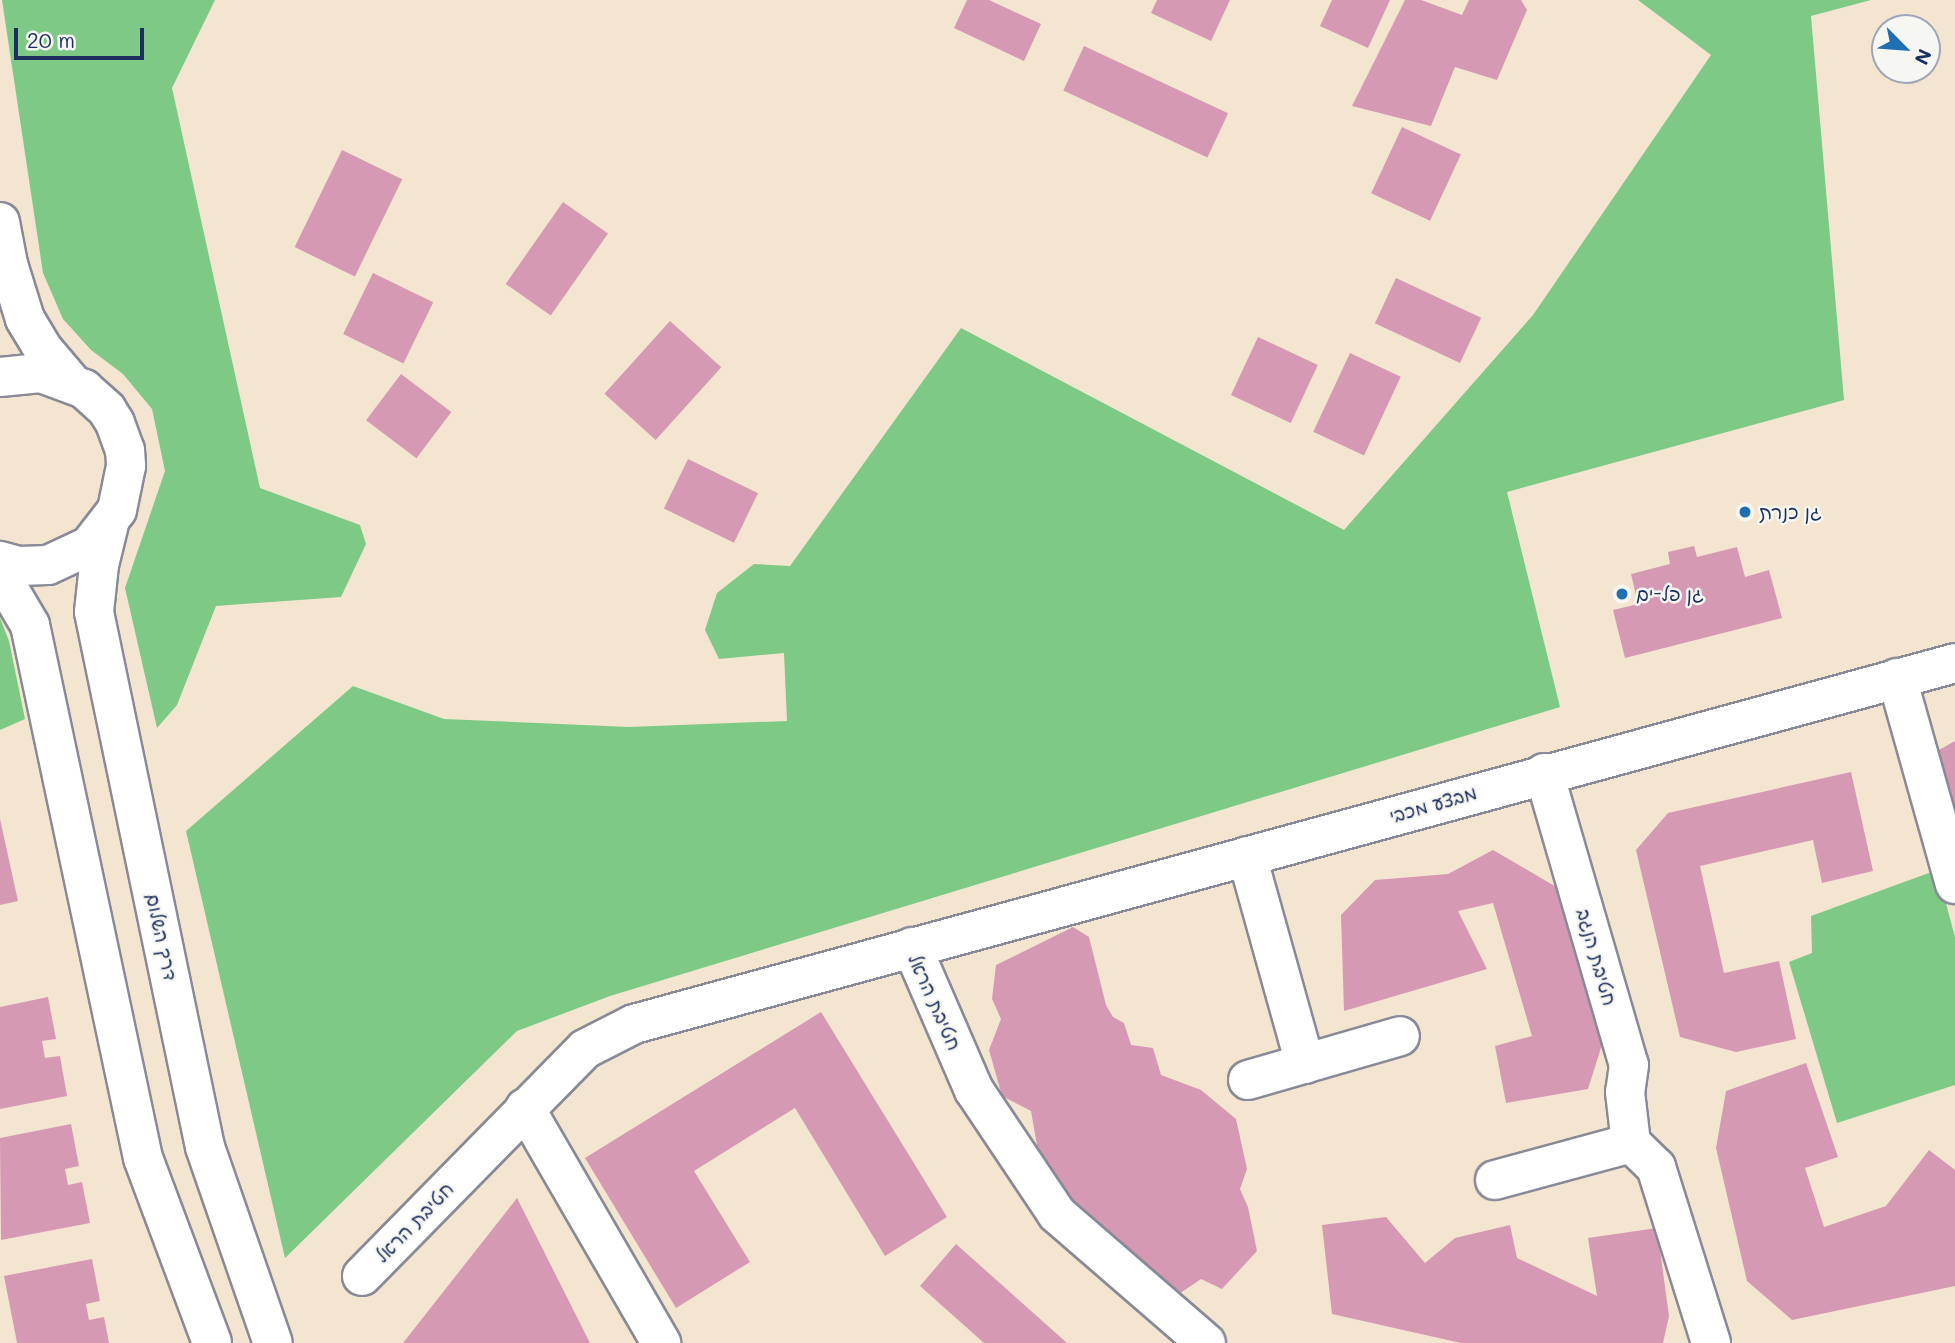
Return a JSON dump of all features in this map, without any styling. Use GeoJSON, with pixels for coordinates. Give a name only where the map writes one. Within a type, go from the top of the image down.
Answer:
{"type":"FeatureCollection","features":[{"type":"Feature","properties":{"kind":"street"},"geometry":{"type":"LineString","coordinates":[[0,222],[8,264],[25,319],[43,349],[71,382],[107,410],[125,450],[123,495],[109,524],[89,546],[62,560],[33,566],[0,561]]}},
{"type":"Feature","properties":{"kind":"street"},"geometry":{"type":"LineString","coordinates":[[0,377],[26,372],[71,382]]}},
{"type":"Feature","properties":{"kind":"street","name":"דרך השלום"},"geometry":{"type":"LineString","coordinates":[[109,524],[99,565],[94,612],[205,1147],[273,1343]]}},
{"type":"Feature","properties":{"kind":"street"},"geometry":{"type":"LineString","coordinates":[[0,574],[30,625],[143,1158],[212,1343]]}},
{"type":"Feature","properties":{"kind":"street","name":"מבצע מכבי"},"geometry":{"type":"LineString","coordinates":[[912,947],[1955,663]]}},
{"type":"Feature","properties":{"kind":"street"},"geometry":{"type":"LineString","coordinates":[[1896,678],[1955,884]]}},
{"type":"Feature","properties":{"kind":"street","name":"חטיבת הנגב"},"geometry":{"type":"LineString","coordinates":[[1544,773],[1629,1065],[1625,1092],[1631,1143]]}},
{"type":"Feature","properties":{"kind":"street"},"geometry":{"type":"LineString","coordinates":[[1247,856],[1305,1064]]}},
{"type":"Feature","properties":{"kind":"street","name":"חטיבת הראל"},"geometry":{"type":"LineString","coordinates":[[362,1276],[585,1049],[634,1024],[912,947],[974,1090],[1058,1214],[1206,1343]]}},
{"type":"Feature","properties":{"kind":"street"},"geometry":{"type":"LineString","coordinates":[[1248,1080],[1400,1036]]}},
{"type":"Feature","properties":{"kind":"street"},"geometry":{"type":"LineString","coordinates":[[525,1108],[661,1343]]}},
{"type":"Feature","properties":{"kind":"street"},"geometry":{"type":"LineString","coordinates":[[1495,1180],[1631,1143],[1656,1167],[1711,1343]]}},
{"type":"Feature","properties":{"kind":"green space"},"geometry":{"type":"Polygon","coordinates":[[[2,0],[215,0],[172,88],[260,488],[360,525],[366,544],[341,597],[216,606],[177,705],[157,728],[125,588],[165,471],[152,409],[123,374],[91,350],[63,319],[43,273],[2,0]]]}},
{"type":"Feature","properties":{"kind":"green space"},"geometry":{"type":"Polygon","coordinates":[[[1638,0],[1871,0],[1811,16],[1844,400],[1507,492],[1560,707],[610,996],[517,1031],[285,1258],[186,831],[353,686],[444,719],[629,727],[787,721],[784,653],[719,659],[705,630],[717,593],[754,564],[790,566],[961,328],[1344,530],[1533,315],[1711,55],[1638,0]]]}},
{"type":"Feature","properties":{"kind":"green space"},"geometry":{"type":"Polygon","coordinates":[[[0,618],[9,641],[25,719],[0,730],[0,618]]]}},
{"type":"Feature","properties":{"kind":"green space"},"geometry":{"type":"Polygon","coordinates":[[[1937,870],[1955,937],[1955,1085],[1837,1123],[1789,962],[1812,953],[1811,916],[1937,870]]]}},
{"type":"Feature","properties":{"kind":"building"},"geometry":{"type":"Polygon","coordinates":[[[967,0],[989,0],[1041,24],[1024,61],[954,28],[967,0]]]}},
{"type":"Feature","properties":{"kind":"building"},"geometry":{"type":"Polygon","coordinates":[[[1157,0],[1230,0],[1211,41],[1151,13],[1157,0]]]}},
{"type":"Feature","properties":{"kind":"building"},"geometry":{"type":"Polygon","coordinates":[[[1332,0],[1390,0],[1368,48],[1320,26],[1332,0]]]}},
{"type":"Feature","properties":{"kind":"building"},"geometry":{"type":"Polygon","coordinates":[[[1405,0],[1421,0],[1462,15],[1469,0],[1521,0],[1527,10],[1497,80],[1455,67],[1431,126],[1352,106],[1405,0]]]}},
{"type":"Feature","properties":{"kind":"building"},"geometry":{"type":"Polygon","coordinates":[[[1084,46],[1228,113],[1207,158],[1063,90],[1084,46]]]}},
{"type":"Feature","properties":{"kind":"building"},"geometry":{"type":"Polygon","coordinates":[[[1402,127],[1461,154],[1430,221],[1371,193],[1402,127]]]}},
{"type":"Feature","properties":{"kind":"building"},"geometry":{"type":"Polygon","coordinates":[[[342,150],[402,179],[355,276],[295,247],[342,150]]]}},
{"type":"Feature","properties":{"kind":"building"},"geometry":{"type":"Polygon","coordinates":[[[563,202],[608,234],[551,315],[506,284],[563,202]]]}},
{"type":"Feature","properties":{"kind":"building"},"geometry":{"type":"Polygon","coordinates":[[[373,273],[433,302],[403,363],[343,334],[373,273]]]}},
{"type":"Feature","properties":{"kind":"building"},"geometry":{"type":"Polygon","coordinates":[[[1396,278],[1481,318],[1460,363],[1375,323],[1396,278]]]}},
{"type":"Feature","properties":{"kind":"building"},"geometry":{"type":"Polygon","coordinates":[[[670,321],[721,367],[656,440],[604,394],[670,321]]]}},
{"type":"Feature","properties":{"kind":"building"},"geometry":{"type":"Polygon","coordinates":[[[1258,337],[1318,365],[1291,423],[1231,395],[1258,337]]]}},
{"type":"Feature","properties":{"kind":"building"},"geometry":{"type":"Polygon","coordinates":[[[1350,353],[1401,377],[1364,456],[1313,432],[1350,353]]]}},
{"type":"Feature","properties":{"kind":"building"},"geometry":{"type":"Polygon","coordinates":[[[401,374],[451,412],[416,458],[366,420],[401,374]]]}},
{"type":"Feature","properties":{"kind":"building"},"geometry":{"type":"Polygon","coordinates":[[[688,459],[758,493],[734,543],[664,508],[688,459]]]}},
{"type":"Feature","properties":{"kind":"building"},"geometry":{"type":"Polygon","coordinates":[[[1694,546],[1697,557],[1737,547],[1745,577],[1769,570],[1782,618],[1625,658],[1613,610],[1638,604],[1631,574],[1670,564],[1668,552],[1694,546]]]}},
{"type":"Feature","properties":{"kind":"building"},"geometry":{"type":"Polygon","coordinates":[[[1955,741],[1953,817],[1950,792],[1930,755],[1955,741]]]}},
{"type":"Feature","properties":{"kind":"building"},"geometry":{"type":"Polygon","coordinates":[[[1851,772],[1873,871],[1822,883],[1813,840],[1700,866],[1724,973],[1779,961],[1796,1039],[1736,1052],[1680,1037],[1636,850],[1668,813],[1851,772]]]}},
{"type":"Feature","properties":{"kind":"building"},"geometry":{"type":"Polygon","coordinates":[[[0,819],[18,901],[0,905],[0,819]]]}},
{"type":"Feature","properties":{"kind":"building"},"geometry":{"type":"Polygon","coordinates":[[[1493,850],[1558,888],[1606,1032],[1588,1089],[1506,1103],[1495,1046],[1532,1036],[1493,903],[1458,911],[1487,969],[1344,1011],[1341,915],[1375,880],[1448,874],[1493,850]]]}},
{"type":"Feature","properties":{"kind":"building"},"geometry":{"type":"Polygon","coordinates":[[[1073,927],[1089,937],[1106,1005],[1113,1017],[1124,1023],[1131,1045],[1153,1048],[1161,1075],[1201,1090],[1236,1119],[1247,1169],[1240,1189],[1248,1207],[1257,1251],[1222,1289],[1201,1279],[1179,1294],[1157,1283],[1042,1174],[1031,1111],[1002,1096],[989,1050],[1001,1019],[992,999],[996,965],[1073,927]]]}},
{"type":"Feature","properties":{"kind":"building"},"geometry":{"type":"Polygon","coordinates":[[[48,997],[56,1039],[42,1041],[45,1058],[60,1056],[67,1096],[0,1109],[0,1007],[48,997]]]}},
{"type":"Feature","properties":{"kind":"building"},"geometry":{"type":"Polygon","coordinates":[[[821,1012],[947,1217],[885,1256],[795,1108],[694,1171],[750,1262],[676,1308],[585,1158],[821,1012]]]}},
{"type":"Feature","properties":{"kind":"building"},"geometry":{"type":"Polygon","coordinates":[[[1806,1063],[1838,1157],[1805,1168],[1824,1227],[1886,1206],[1929,1150],[1955,1170],[1955,1286],[1792,1320],[1747,1281],[1716,1148],[1726,1091],[1806,1063]]]}},
{"type":"Feature","properties":{"kind":"building"},"geometry":{"type":"Polygon","coordinates":[[[71,1124],[79,1166],[65,1169],[68,1185],[82,1182],[90,1223],[1,1240],[0,1138],[71,1124]]]}},
{"type":"Feature","properties":{"kind":"building"},"geometry":{"type":"Polygon","coordinates":[[[517,1198],[590,1343],[403,1343],[517,1198]]]}},
{"type":"Feature","properties":{"kind":"building"},"geometry":{"type":"Polygon","coordinates":[[[1386,1217],[1425,1263],[1455,1238],[1510,1225],[1517,1258],[1597,1296],[1588,1238],[1657,1228],[1669,1316],[1663,1343],[1461,1343],[1332,1314],[1322,1225],[1386,1217]]]}},
{"type":"Feature","properties":{"kind":"building"},"geometry":{"type":"Polygon","coordinates":[[[956,1244],[1067,1343],[984,1343],[920,1286],[956,1244]]]}},
{"type":"Feature","properties":{"kind":"building"},"geometry":{"type":"Polygon","coordinates":[[[92,1259],[100,1301],[86,1304],[89,1320],[104,1317],[109,1343],[17,1343],[4,1276],[92,1259]]]}},
{"type":"Feature","properties":{"kind":"place","name":"גן כנרת"},"geometry":{"type":"Point","coordinates":[1745,512]}},
{"type":"Feature","properties":{"kind":"place","name":"גן פל-ים"},"geometry":{"type":"Point","coordinates":[1622,594]}}]}
